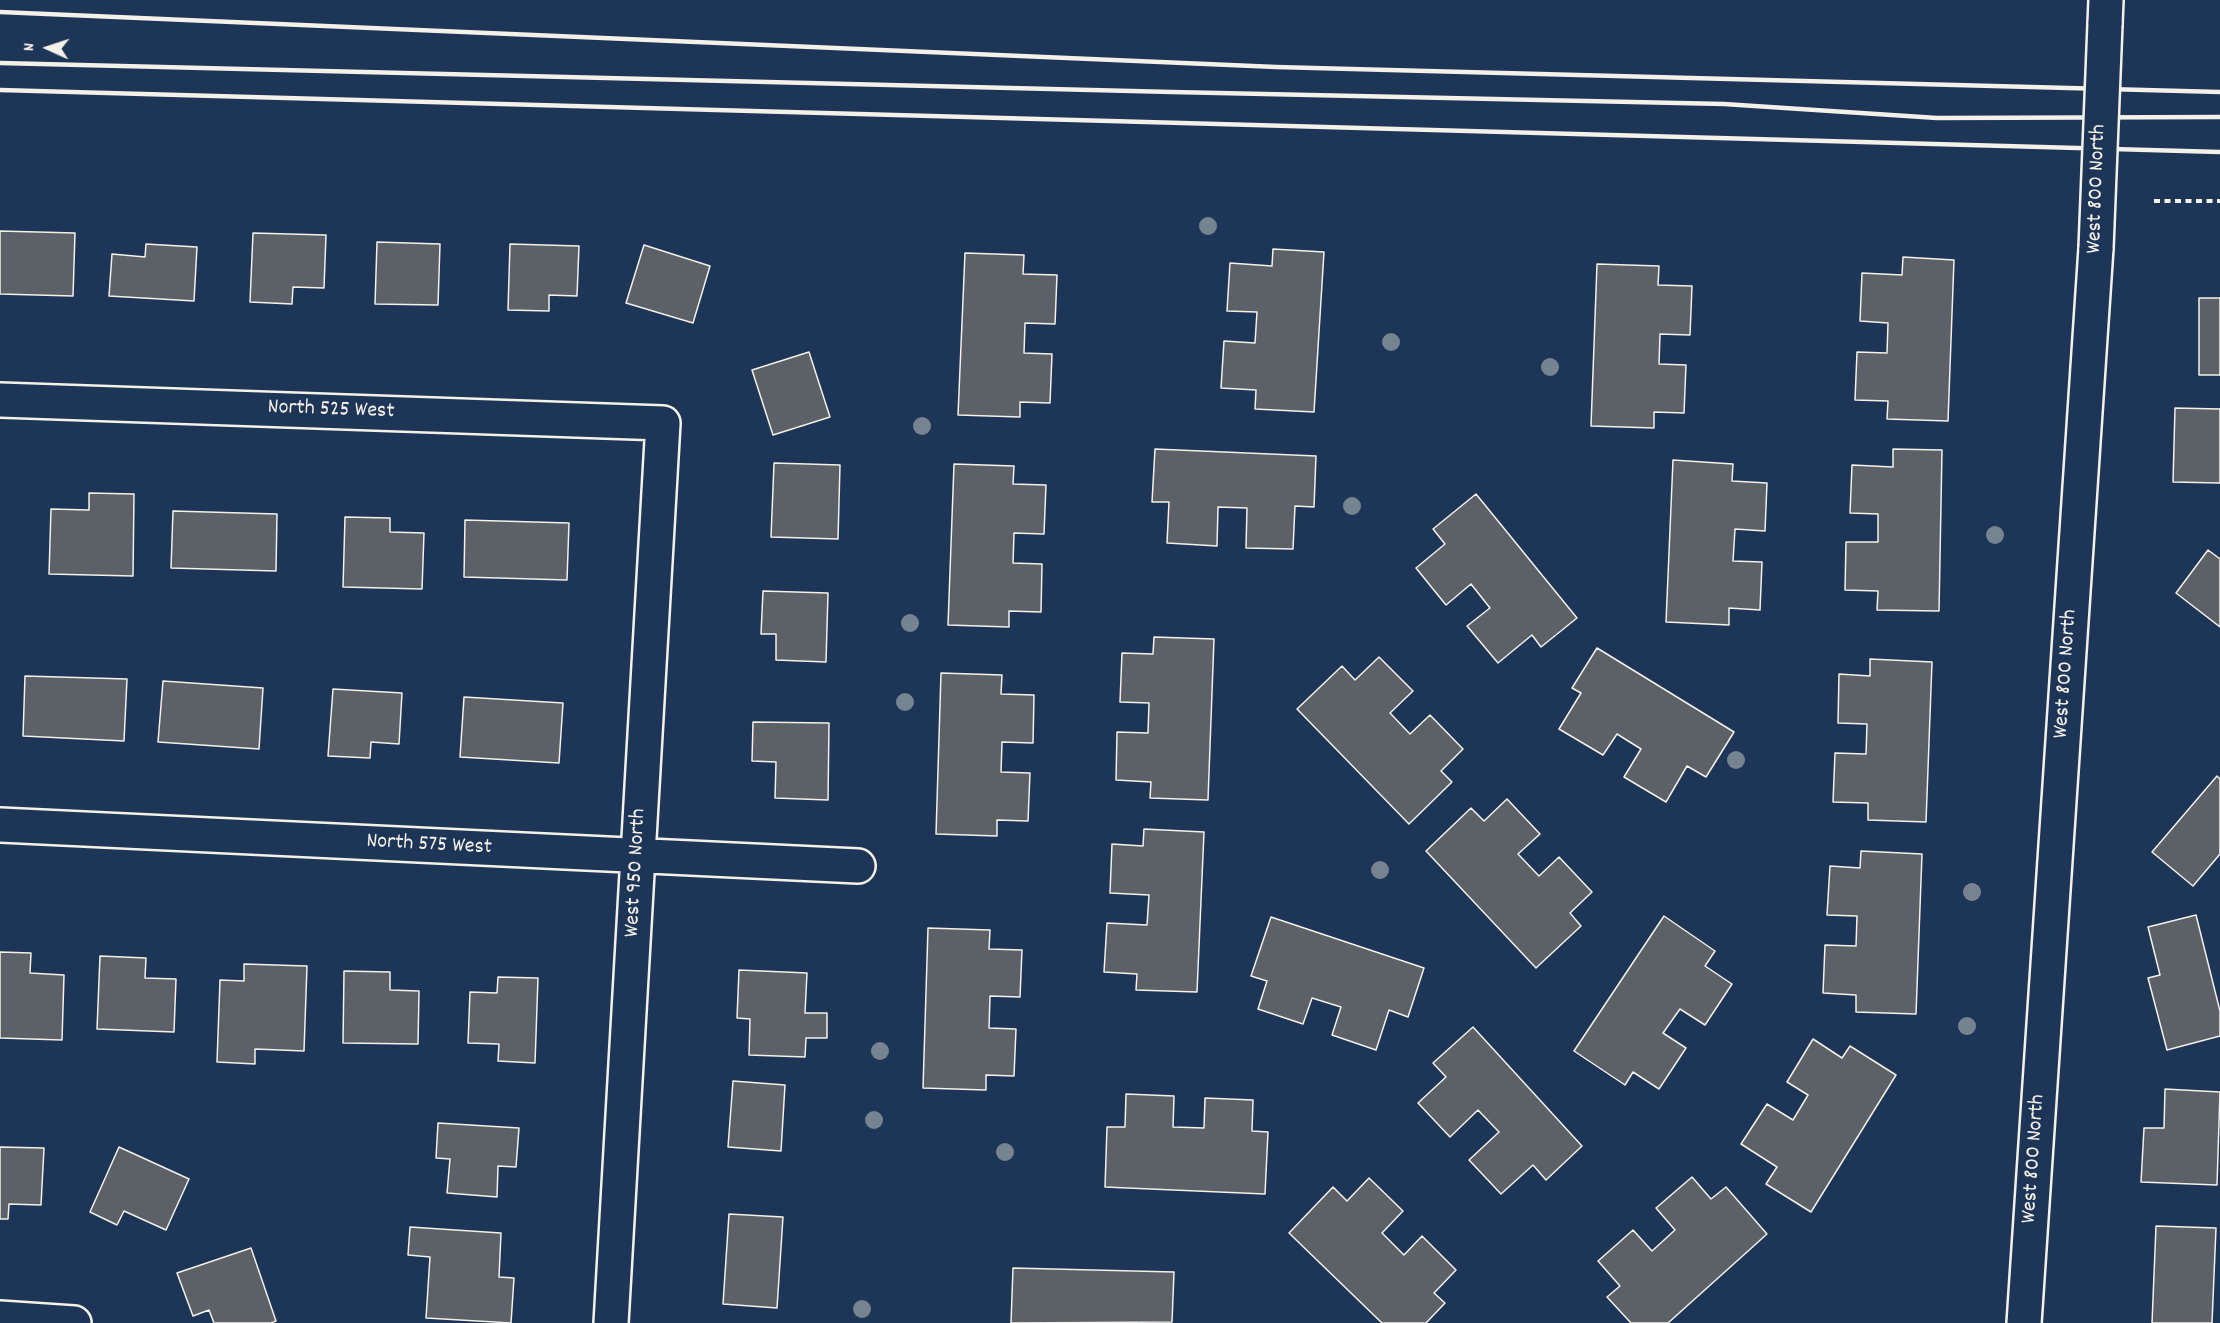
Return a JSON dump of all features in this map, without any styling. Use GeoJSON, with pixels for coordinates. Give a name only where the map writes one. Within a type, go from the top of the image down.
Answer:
{"type":"FeatureCollection","features":[{"type":"Feature","properties":{"kind":"street","name":"West 800 North"},"geometry":{"type":"LineString","coordinates":[[2024,1323],[2096,248],[2105,12]]}},
{"type":"Feature","properties":{"kind":"street","name":"North 525 West"},"geometry":{"type":"LineString","coordinates":[[0,400],[663,423]]}},
{"type":"Feature","properties":{"kind":"street","name":"West 950 North"},"geometry":{"type":"LineString","coordinates":[[611,1323],[663,423]]}},
{"type":"Feature","properties":{"kind":"street","name":"North 575 West"},"geometry":{"type":"LineString","coordinates":[[0,825],[858,866]]}},
{"type":"Feature","properties":{"kind":"street"},"geometry":{"type":"LineString","coordinates":[[0,1318],[74,1322]]}},
{"type":"Feature","properties":{"kind":"path"},"geometry":{"type":"LineString","coordinates":[[2154,201],[2220,201]]}},
{"type":"Feature","properties":{"kind":"building"},"geometry":{"type":"Polygon","coordinates":[[[0,231],[75,233],[73,296],[0,294],[0,231]]]}},
{"type":"Feature","properties":{"kind":"building"},"geometry":{"type":"Polygon","coordinates":[[[253,233],[326,235],[324,288],[293,287],[292,304],[250,302],[253,233]]]}},
{"type":"Feature","properties":{"kind":"building"},"geometry":{"type":"Polygon","coordinates":[[[377,242],[440,244],[438,305],[375,304],[377,242]]]}},
{"type":"Feature","properties":{"kind":"building"},"geometry":{"type":"Polygon","coordinates":[[[146,244],[197,247],[194,301],[109,296],[112,254],[145,257],[146,244]]]}},
{"type":"Feature","properties":{"kind":"building"},"geometry":{"type":"Polygon","coordinates":[[[510,244],[579,246],[577,296],[549,295],[549,311],[508,310],[510,244]]]}},
{"type":"Feature","properties":{"kind":"building"},"geometry":{"type":"Polygon","coordinates":[[[644,245],[710,266],[693,323],[626,303],[644,245]]]}},
{"type":"Feature","properties":{"kind":"building"},"geometry":{"type":"Polygon","coordinates":[[[1273,249],[1324,252],[1314,412],[1255,409],[1256,390],[1221,388],[1224,341],[1255,343],[1257,312],[1227,311],[1230,263],[1272,266],[1273,249]]]}},
{"type":"Feature","properties":{"kind":"building"},"geometry":{"type":"Polygon","coordinates":[[[965,253],[1024,255],[1023,274],[1057,275],[1055,324],[1025,323],[1024,353],[1052,354],[1050,403],[1020,402],[1020,417],[958,415],[965,253]]]}},
{"type":"Feature","properties":{"kind":"building"},"geometry":{"type":"Polygon","coordinates":[[[1903,257],[1954,260],[1948,421],[1887,419],[1888,401],[1855,400],[1857,352],[1887,353],[1888,323],[1860,321],[1862,273],[1902,275],[1903,257]]]}},
{"type":"Feature","properties":{"kind":"building"},"geometry":{"type":"Polygon","coordinates":[[[1597,264],[1659,266],[1658,285],[1692,286],[1690,335],[1660,334],[1659,364],[1686,365],[1684,413],[1654,412],[1654,428],[1591,426],[1597,264]]]}},
{"type":"Feature","properties":{"kind":"building"},"geometry":{"type":"Polygon","coordinates":[[[2199,298],[2220,298],[2220,375],[2199,375],[2199,298]]]}},
{"type":"Feature","properties":{"kind":"building"},"geometry":{"type":"Polygon","coordinates":[[[809,352],[830,417],[773,435],[752,370],[809,352]]]}},
{"type":"Feature","properties":{"kind":"building"},"geometry":{"type":"Polygon","coordinates":[[[2175,408],[2220,409],[2220,483],[2173,482],[2175,408]]]}},
{"type":"Feature","properties":{"kind":"building"},"geometry":{"type":"Polygon","coordinates":[[[1155,449],[1316,456],[1314,507],[1295,506],[1293,549],[1246,548],[1247,508],[1218,507],[1217,546],[1167,543],[1169,502],[1152,502],[1155,449]]]}},
{"type":"Feature","properties":{"kind":"building"},"geometry":{"type":"Polygon","coordinates":[[[1893,449],[1942,450],[1939,611],[1877,610],[1878,591],[1845,590],[1846,542],[1878,542],[1878,514],[1850,513],[1852,465],[1893,467],[1893,449]]]}},
{"type":"Feature","properties":{"kind":"building"},"geometry":{"type":"Polygon","coordinates":[[[1673,460],[1733,464],[1732,481],[1767,483],[1765,531],[1735,529],[1733,561],[1762,562],[1760,610],[1729,608],[1729,625],[1666,622],[1673,460]]]}},
{"type":"Feature","properties":{"kind":"building"},"geometry":{"type":"Polygon","coordinates":[[[774,463],[840,465],[838,539],[771,537],[774,463]]]}},
{"type":"Feature","properties":{"kind":"building"},"geometry":{"type":"Polygon","coordinates":[[[954,464],[1014,466],[1013,484],[1046,485],[1044,534],[1014,533],[1013,563],[1042,564],[1041,612],[1009,611],[1009,627],[948,625],[954,464]]]}},
{"type":"Feature","properties":{"kind":"building"},"geometry":{"type":"Polygon","coordinates":[[[89,493],[134,494],[133,576],[49,574],[51,509],[89,510],[89,493]]]}},
{"type":"Feature","properties":{"kind":"building"},"geometry":{"type":"Polygon","coordinates":[[[1476,494],[1577,618],[1541,647],[1532,635],[1498,663],[1467,626],[1490,608],[1471,584],[1446,605],[1416,568],[1445,544],[1433,529],[1476,494]]]}},
{"type":"Feature","properties":{"kind":"building"},"geometry":{"type":"Polygon","coordinates":[[[173,511],[277,514],[276,571],[171,568],[173,511]]]}},
{"type":"Feature","properties":{"kind":"building"},"geometry":{"type":"Polygon","coordinates":[[[345,517],[390,518],[390,532],[424,533],[422,589],[343,587],[345,517]]]}},
{"type":"Feature","properties":{"kind":"building"},"geometry":{"type":"Polygon","coordinates":[[[465,520],[569,523],[567,580],[464,577],[465,520]]]}},
{"type":"Feature","properties":{"kind":"building"},"geometry":{"type":"Polygon","coordinates":[[[2208,550],[2220,559],[2220,627],[2176,593],[2208,550]]]}},
{"type":"Feature","properties":{"kind":"building"},"geometry":{"type":"Polygon","coordinates":[[[763,591],[828,593],[826,662],[776,660],[776,634],[761,634],[763,591]]]}},
{"type":"Feature","properties":{"kind":"building"},"geometry":{"type":"Polygon","coordinates":[[[1154,637],[1214,639],[1208,800],[1150,798],[1151,782],[1116,780],[1117,732],[1148,733],[1149,703],[1120,702],[1122,653],[1153,654],[1154,637]]]}},
{"type":"Feature","properties":{"kind":"building"},"geometry":{"type":"Polygon","coordinates":[[[1597,648],[1734,732],[1706,777],[1687,766],[1666,802],[1624,777],[1641,749],[1617,734],[1603,755],[1559,729],[1581,693],[1572,688],[1597,648]]]}},
{"type":"Feature","properties":{"kind":"building"},"geometry":{"type":"Polygon","coordinates":[[[1379,657],[1413,691],[1390,713],[1410,734],[1430,715],[1463,749],[1441,771],[1452,782],[1409,824],[1297,709],[1342,666],[1355,680],[1379,657]]]}},
{"type":"Feature","properties":{"kind":"building"},"geometry":{"type":"Polygon","coordinates":[[[1870,659],[1932,662],[1926,822],[1868,820],[1868,803],[1833,802],[1835,753],[1866,754],[1867,724],[1838,723],[1839,674],[1870,676],[1870,659]]]}},
{"type":"Feature","properties":{"kind":"building"},"geometry":{"type":"Polygon","coordinates":[[[941,673],[1002,675],[1001,694],[1034,695],[1033,743],[1002,742],[1001,772],[1030,773],[1028,821],[997,820],[997,836],[936,834],[941,673]]]}},
{"type":"Feature","properties":{"kind":"building"},"geometry":{"type":"Polygon","coordinates":[[[25,676],[127,679],[124,741],[23,736],[25,676]]]}},
{"type":"Feature","properties":{"kind":"building"},"geometry":{"type":"Polygon","coordinates":[[[163,681],[263,688],[259,749],[158,742],[163,681]]]}},
{"type":"Feature","properties":{"kind":"building"},"geometry":{"type":"Polygon","coordinates":[[[333,689],[402,693],[399,744],[371,742],[370,758],[328,756],[333,689]]]}},
{"type":"Feature","properties":{"kind":"building"},"geometry":{"type":"Polygon","coordinates":[[[464,697],[563,703],[559,763],[460,757],[464,697]]]}},
{"type":"Feature","properties":{"kind":"building"},"geometry":{"type":"Polygon","coordinates":[[[753,722],[829,723],[828,800],[775,798],[776,762],[752,761],[753,722]]]}},
{"type":"Feature","properties":{"kind":"building"},"geometry":{"type":"Polygon","coordinates":[[[2217,776],[2220,779],[2220,854],[2193,886],[2152,852],[2217,776]]]}},
{"type":"Feature","properties":{"kind":"building"},"geometry":{"type":"Polygon","coordinates":[[[1507,799],[1540,834],[1518,854],[1539,876],[1559,857],[1592,892],[1570,913],[1581,926],[1536,968],[1426,851],[1471,808],[1484,821],[1507,799]]]}},
{"type":"Feature","properties":{"kind":"building"},"geometry":{"type":"Polygon","coordinates":[[[1144,829],[1204,832],[1197,992],[1136,990],[1137,974],[1104,972],[1107,923],[1147,925],[1149,895],[1110,893],[1112,844],[1143,846],[1144,829]]]}},
{"type":"Feature","properties":{"kind":"building"},"geometry":{"type":"Polygon","coordinates":[[[1861,851],[1922,854],[1916,1014],[1856,1012],[1856,995],[1823,993],[1825,945],[1856,946],[1857,916],[1827,915],[1830,866],[1860,868],[1861,851]]]}},
{"type":"Feature","properties":{"kind":"building"},"geometry":{"type":"Polygon","coordinates":[[[2196,915],[2220,1011],[2220,1036],[2167,1050],[2148,978],[2160,975],[2148,927],[2196,915]]]}},
{"type":"Feature","properties":{"kind":"building"},"geometry":{"type":"Polygon","coordinates":[[[1664,916],[1715,951],[1705,966],[1732,984],[1705,1025],[1680,1009],[1663,1033],[1686,1048],[1659,1089],[1633,1072],[1625,1085],[1574,1051],[1664,916]]]}},
{"type":"Feature","properties":{"kind":"building"},"geometry":{"type":"Polygon","coordinates":[[[1271,917],[1424,968],[1408,1017],[1389,1010],[1376,1050],[1332,1035],[1341,1007],[1312,998],[1303,1024],[1258,1009],[1267,981],[1251,976],[1271,917]]]}},
{"type":"Feature","properties":{"kind":"building"},"geometry":{"type":"Polygon","coordinates":[[[928,928],[990,930],[989,949],[1022,950],[1020,997],[990,996],[989,1028],[1016,1029],[1014,1076],[986,1075],[986,1090],[923,1088],[928,928]]]}},
{"type":"Feature","properties":{"kind":"building"},"geometry":{"type":"Polygon","coordinates":[[[0,952],[31,953],[30,973],[64,975],[62,1040],[0,1038],[0,952]]]}},
{"type":"Feature","properties":{"kind":"building"},"geometry":{"type":"Polygon","coordinates":[[[100,956],[146,958],[145,978],[176,979],[174,1032],[97,1029],[100,956]]]}},
{"type":"Feature","properties":{"kind":"building"},"geometry":{"type":"Polygon","coordinates":[[[244,964],[307,966],[304,1051],[255,1049],[255,1064],[217,1062],[220,980],[244,981],[244,964]]]}},
{"type":"Feature","properties":{"kind":"building"},"geometry":{"type":"Polygon","coordinates":[[[739,970],[807,973],[805,1013],[827,1013],[827,1038],[806,1038],[805,1057],[749,1055],[750,1019],[737,1018],[739,970]]]}},
{"type":"Feature","properties":{"kind":"building"},"geometry":{"type":"Polygon","coordinates":[[[344,971],[390,972],[390,990],[419,991],[418,1044],[343,1043],[344,971]]]}},
{"type":"Feature","properties":{"kind":"building"},"geometry":{"type":"Polygon","coordinates":[[[498,977],[538,978],[535,1063],[498,1061],[499,1044],[468,1043],[470,992],[497,993],[498,977]]]}},
{"type":"Feature","properties":{"kind":"building"},"geometry":{"type":"Polygon","coordinates":[[[1473,1027],[1582,1146],[1546,1180],[1533,1165],[1501,1194],[1469,1160],[1499,1132],[1478,1110],[1450,1137],[1418,1103],[1446,1077],[1433,1063],[1473,1027]]]}},
{"type":"Feature","properties":{"kind":"building"},"geometry":{"type":"Polygon","coordinates":[[[1813,1039],[1842,1058],[1850,1046],[1896,1075],[1811,1212],[1766,1184],[1777,1167],[1741,1144],[1767,1104],[1793,1120],[1808,1095],[1787,1082],[1813,1039]]]}},
{"type":"Feature","properties":{"kind":"building"},"geometry":{"type":"Polygon","coordinates":[[[733,1081],[785,1085],[781,1151],[728,1147],[733,1081]]]}},
{"type":"Feature","properties":{"kind":"building"},"geometry":{"type":"Polygon","coordinates":[[[2165,1089],[2220,1092],[2217,1185],[2141,1182],[2144,1128],[2164,1128],[2165,1089]]]}},
{"type":"Feature","properties":{"kind":"building"},"geometry":{"type":"Polygon","coordinates":[[[1126,1094],[1174,1096],[1173,1127],[1204,1128],[1205,1098],[1253,1100],[1252,1131],[1268,1132],[1265,1194],[1105,1187],[1107,1127],[1125,1127],[1126,1094]]]}},
{"type":"Feature","properties":{"kind":"building"},"geometry":{"type":"Polygon","coordinates":[[[438,1123],[519,1128],[516,1167],[498,1166],[497,1197],[447,1193],[450,1159],[436,1158],[438,1123]]]}},
{"type":"Feature","properties":{"kind":"building"},"geometry":{"type":"Polygon","coordinates":[[[0,1147],[44,1148],[41,1205],[9,1204],[8,1219],[0,1219],[0,1147]]]}},
{"type":"Feature","properties":{"kind":"building"},"geometry":{"type":"Polygon","coordinates":[[[119,1147],[189,1179],[166,1230],[124,1211],[117,1225],[90,1212],[119,1147]]]}},
{"type":"Feature","properties":{"kind":"building"},"geometry":{"type":"Polygon","coordinates":[[[1692,1177],[1711,1199],[1726,1187],[1767,1234],[1668,1323],[1631,1323],[1607,1297],[1620,1286],[1598,1261],[1633,1230],[1652,1251],[1675,1230],[1656,1208],[1692,1177]]]}},
{"type":"Feature","properties":{"kind":"building"},"geometry":{"type":"Polygon","coordinates":[[[1369,1178],[1403,1211],[1382,1233],[1404,1255],[1422,1236],[1456,1270],[1434,1293],[1445,1303],[1426,1323],[1382,1323],[1289,1233],[1333,1187],[1347,1201],[1369,1178]]]}},
{"type":"Feature","properties":{"kind":"building"},"geometry":{"type":"Polygon","coordinates":[[[729,1214],[783,1217],[777,1308],[723,1304],[729,1214]]]}},
{"type":"Feature","properties":{"kind":"building"},"geometry":{"type":"Polygon","coordinates":[[[2156,1226],[2216,1228],[2212,1323],[2152,1323],[2156,1226]]]}},
{"type":"Feature","properties":{"kind":"building"},"geometry":{"type":"Polygon","coordinates":[[[410,1227],[501,1233],[499,1277],[514,1278],[511,1323],[426,1318],[430,1257],[408,1255],[410,1227]]]}},
{"type":"Feature","properties":{"kind":"building"},"geometry":{"type":"Polygon","coordinates":[[[251,1248],[276,1321],[271,1323],[214,1323],[209,1310],[193,1316],[177,1273],[251,1248]]]}},
{"type":"Feature","properties":{"kind":"building"},"geometry":{"type":"Polygon","coordinates":[[[1013,1268],[1174,1272],[1172,1322],[1011,1323],[1013,1268]]]}},
{"type":"Feature","properties":{"kind":"railway"},"geometry":{"type":"LineString","coordinates":[[0,12],[1276,67],[2220,92]]}},
{"type":"Feature","properties":{"kind":"railway"},"geometry":{"type":"LineString","coordinates":[[0,63],[1724,104],[1937,118],[2220,117]]}},
{"type":"Feature","properties":{"kind":"railway"},"geometry":{"type":"LineString","coordinates":[[0,90],[2220,152]]}}]}
